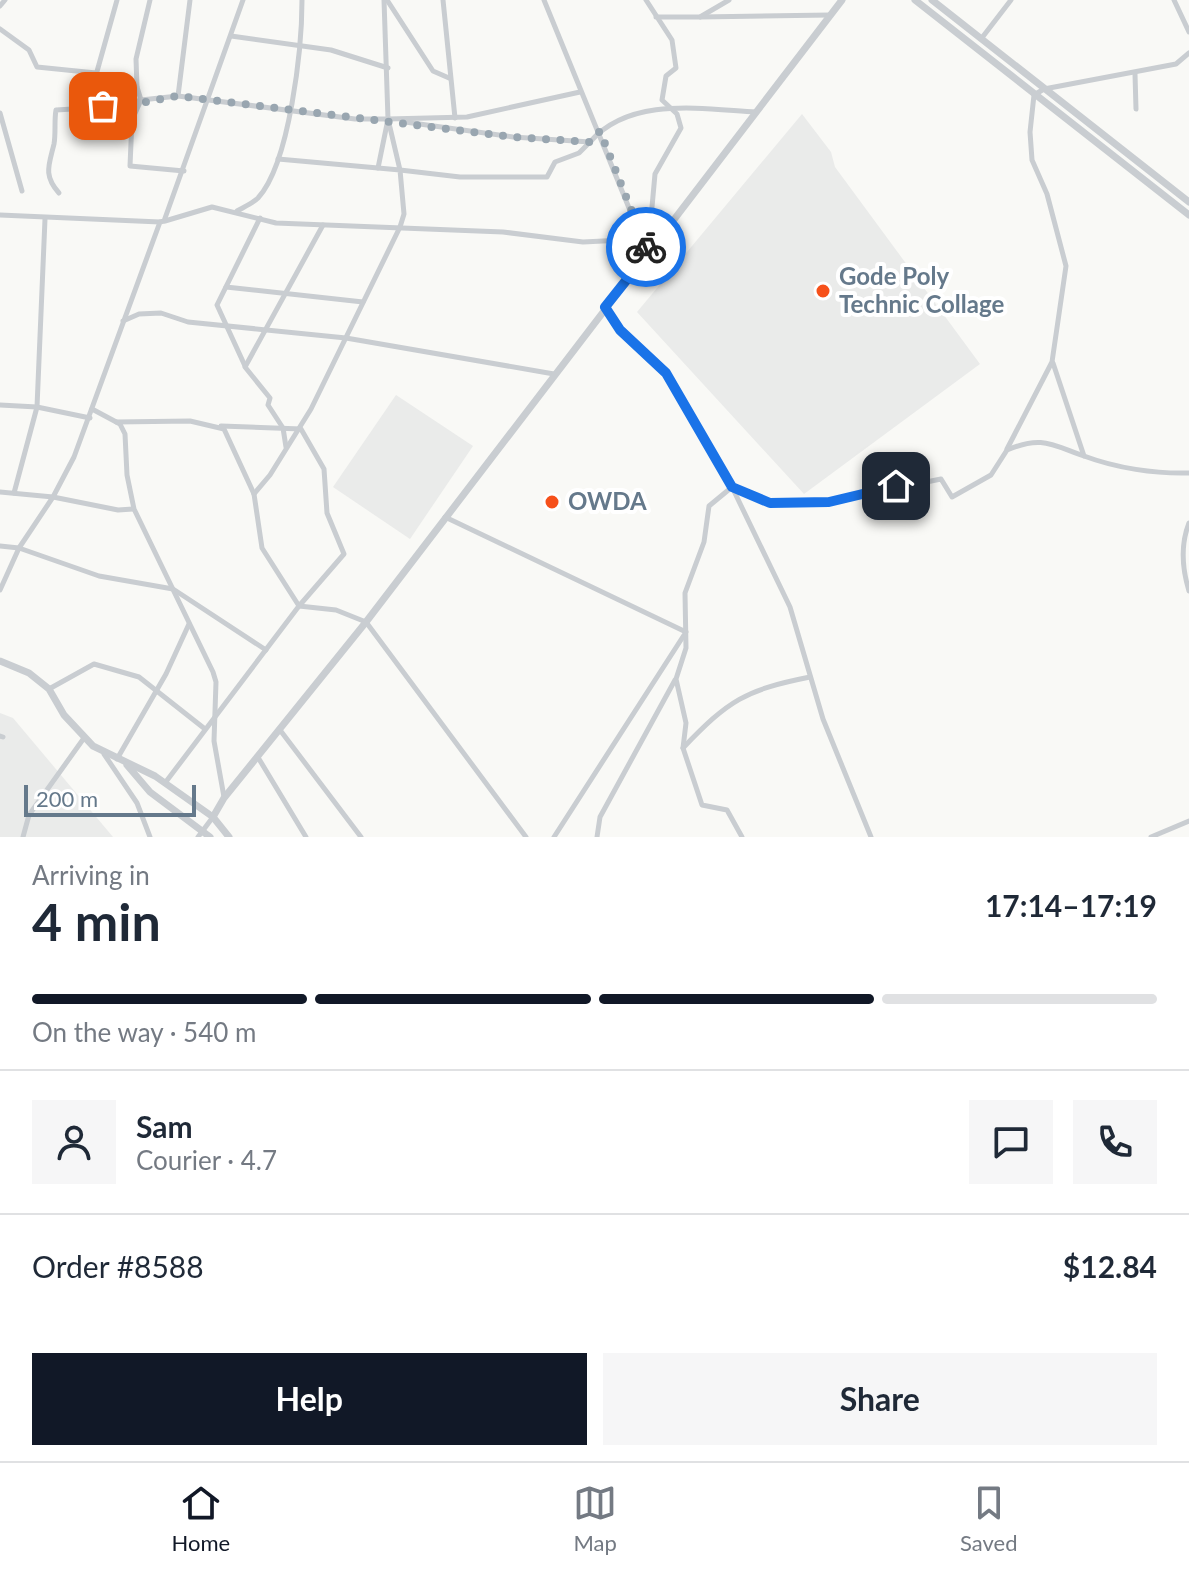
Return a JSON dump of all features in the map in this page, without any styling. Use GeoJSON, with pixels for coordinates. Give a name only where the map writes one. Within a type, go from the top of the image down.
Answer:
{"type":"FeatureCollection","features":[{"type":"Feature","properties":{"kind":"street"},"geometry":{"type":"LineString","coordinates":[[0,6],[5,0]]}},
{"type":"Feature","properties":{"kind":"street"},"geometry":{"type":"LineString","coordinates":[[96,73],[117,0]]}},
{"type":"Feature","properties":{"kind":"street"},"geometry":{"type":"LineString","coordinates":[[150,0],[136,59],[141,100],[132,120],[130,166],[184,171]]}},
{"type":"Feature","properties":{"kind":"street"},"geometry":{"type":"LineString","coordinates":[[178,96],[190,0]]}},
{"type":"Feature","properties":{"kind":"street"},"geometry":{"type":"LineString","coordinates":[[0,590],[19,548],[53,497],[90,418],[123,321],[184,171],[243,0]]}},
{"type":"Feature","properties":{"kind":"street"},"geometry":{"type":"LineString","coordinates":[[236,212],[258,198],[278,159],[290,111],[300,44],[302,0]]}},
{"type":"Feature","properties":{"kind":"street"},"geometry":{"type":"LineString","coordinates":[[378,168],[388,119],[385,0]]}},
{"type":"Feature","properties":{"kind":"street"},"geometry":{"type":"LineString","coordinates":[[385,0],[433,71],[450,78]]}},
{"type":"Feature","properties":{"kind":"street"},"geometry":{"type":"LineString","coordinates":[[443,0],[455,118]]}},
{"type":"Feature","properties":{"kind":"street"},"geometry":{"type":"LineString","coordinates":[[544,0],[648,253]]}},
{"type":"Feature","properties":{"kind":"street"},"geometry":{"type":"LineString","coordinates":[[646,0],[672,40],[677,58],[676,68],[666,76],[662,87],[662,100],[677,114],[681,128],[655,174],[648,253]]}},
{"type":"Feature","properties":{"kind":"street"},"geometry":{"type":"LineString","coordinates":[[700,17],[729,0]]}},
{"type":"Feature","properties":{"kind":"street"},"geometry":{"type":"LineString","coordinates":[[200,834],[224,798],[259,759],[366,622],[842,0]]}},
{"type":"Feature","properties":{"kind":"street"},"geometry":{"type":"LineString","coordinates":[[915,0],[1189,215]]}},
{"type":"Feature","properties":{"kind":"street"},"geometry":{"type":"LineString","coordinates":[[932,0],[1189,202]]}},
{"type":"Feature","properties":{"kind":"street"},"geometry":{"type":"LineString","coordinates":[[981,39],[1011,0]]}},
{"type":"Feature","properties":{"kind":"street"},"geometry":{"type":"LineString","coordinates":[[1174,0],[1189,32]]}},
{"type":"Feature","properties":{"kind":"street"},"geometry":{"type":"LineString","coordinates":[[655,17],[830,15]]}},
{"type":"Feature","properties":{"kind":"street"},"geometry":{"type":"LineString","coordinates":[[0,29],[29,50],[37,67],[96,73],[106,80],[137,87]]}},
{"type":"Feature","properties":{"kind":"street"},"geometry":{"type":"LineString","coordinates":[[231,36],[331,50],[388,68]]}},
{"type":"Feature","properties":{"kind":"street"},"geometry":{"type":"LineString","coordinates":[[1034,95],[1044,89],[1176,64],[1189,53]]}},
{"type":"Feature","properties":{"kind":"street"},"geometry":{"type":"LineString","coordinates":[[1135,74],[1136,109]]}},
{"type":"Feature","properties":{"kind":"street"},"geometry":{"type":"LineString","coordinates":[[388,119],[455,118],[580,92]]}},
{"type":"Feature","properties":{"kind":"street"},"geometry":{"type":"LineString","coordinates":[[732,487],[770,503],[829,502],[941,479],[952,497],[991,475],[1052,362],[1066,266],[1047,194],[1032,160],[1034,95]]}},
{"type":"Feature","properties":{"kind":"street"},"geometry":{"type":"LineString","coordinates":[[59,193],[50,182],[47,166],[54,143],[56,110],[122,106],[141,100],[178,96],[290,111],[388,119],[513,137],[590,142]]}},
{"type":"Feature","properties":{"kind":"street"},"geometry":{"type":"LineString","coordinates":[[278,159],[460,177],[547,177],[555,162],[579,153],[600,131],[635,114],[669,108],[756,112]]}},
{"type":"Feature","properties":{"kind":"street"},"geometry":{"type":"LineString","coordinates":[[0,113],[22,191]]}},
{"type":"Feature","properties":{"kind":"street"},"geometry":{"type":"LineString","coordinates":[[254,494],[270,475],[311,409],[400,227],[404,214],[400,170],[388,119]]}},
{"type":"Feature","properties":{"kind":"street"},"geometry":{"type":"LineString","coordinates":[[1153,187],[1159,179]]}},
{"type":"Feature","properties":{"kind":"street"},"geometry":{"type":"LineString","coordinates":[[0,215],[162,222],[212,207],[260,218],[323,225],[503,232],[583,242],[643,239]]}},
{"type":"Feature","properties":{"kind":"street"},"geometry":{"type":"LineString","coordinates":[[260,218],[217,305],[245,367],[270,398],[268,405],[283,428],[286,447]]}},
{"type":"Feature","properties":{"kind":"street"},"geometry":{"type":"LineString","coordinates":[[14,493],[37,407],[45,219]]}},
{"type":"Feature","properties":{"kind":"street"},"geometry":{"type":"LineString","coordinates":[[245,367],[323,225]]}},
{"type":"Feature","properties":{"kind":"street"},"geometry":{"type":"LineString","coordinates":[[226,287],[363,302]]}},
{"type":"Feature","properties":{"kind":"street"},"geometry":{"type":"LineString","coordinates":[[605,307],[620,330],[666,373],[732,487],[790,607],[823,719],[871,837]]}},
{"type":"Feature","properties":{"kind":"street"},"geometry":{"type":"LineString","coordinates":[[123,321],[139,314],[161,313],[188,322],[346,338],[554,374]]}},
{"type":"Feature","properties":{"kind":"street"},"geometry":{"type":"LineString","coordinates":[[1052,362],[1084,456]]}},
{"type":"Feature","properties":{"kind":"street"},"geometry":{"type":"LineString","coordinates":[[0,405],[37,407],[90,418]]}},
{"type":"Feature","properties":{"kind":"street"},"geometry":{"type":"LineString","coordinates":[[92,409],[116,422],[125,434],[127,475],[134,509],[216,682],[213,719],[224,798]]}},
{"type":"Feature","properties":{"kind":"street"},"geometry":{"type":"LineString","coordinates":[[116,422],[145,419],[301,429],[324,469],[327,513],[344,554],[299,606],[165,783]]}},
{"type":"Feature","properties":{"kind":"street"},"geometry":{"type":"LineString","coordinates":[[220,426],[231,442],[254,494],[262,548],[299,606]]}},
{"type":"Feature","properties":{"kind":"street"},"geometry":{"type":"LineString","coordinates":[[1007,450],[1035,441],[1058,444],[1084,456],[1152,472],[1189,473]]}},
{"type":"Feature","properties":{"kind":"street"},"geometry":{"type":"LineString","coordinates":[[597,837],[600,817],[676,679],[686,648],[685,593],[704,542],[709,506],[732,487]]}},
{"type":"Feature","properties":{"kind":"street"},"geometry":{"type":"LineString","coordinates":[[0,492],[53,497],[90,506],[134,509]]}},
{"type":"Feature","properties":{"kind":"street"},"geometry":{"type":"LineString","coordinates":[[445,516],[686,632]]}},
{"type":"Feature","properties":{"kind":"street"},"geometry":{"type":"LineString","coordinates":[[1189,523],[1184,537],[1183,570],[1189,591]]}},
{"type":"Feature","properties":{"kind":"street"},"geometry":{"type":"LineString","coordinates":[[0,546],[19,548],[99,576],[173,589],[266,650]]}},
{"type":"Feature","properties":{"kind":"street"},"geometry":{"type":"LineString","coordinates":[[299,606],[336,610],[366,622],[526,837]]}},
{"type":"Feature","properties":{"kind":"street"},"geometry":{"type":"LineString","coordinates":[[117,760],[189,624]]}},
{"type":"Feature","properties":{"kind":"street"},"geometry":{"type":"LineString","coordinates":[[554,837],[686,632]]}},
{"type":"Feature","properties":{"kind":"street"},"geometry":{"type":"LineString","coordinates":[[0,661],[29,673],[49,689],[84,738],[104,754],[165,783],[213,817],[229,837]]}},
{"type":"Feature","properties":{"kind":"street"},"geometry":{"type":"LineString","coordinates":[[49,689],[94,664],[139,677],[205,729]]}},
{"type":"Feature","properties":{"kind":"street"},"geometry":{"type":"LineString","coordinates":[[683,748],[715,715],[758,687],[810,677]]}},
{"type":"Feature","properties":{"kind":"street"},"geometry":{"type":"LineString","coordinates":[[676,679],[686,723],[683,748],[702,805],[727,810],[742,837]]}},
{"type":"Feature","properties":{"kind":"street"},"geometry":{"type":"LineString","coordinates":[[280,730],[361,837]]}},
{"type":"Feature","properties":{"kind":"street"},"geometry":{"type":"LineString","coordinates":[[23,837],[29,815],[84,738]]}},
{"type":"Feature","properties":{"kind":"street"},"geometry":{"type":"LineString","coordinates":[[104,754],[137,803],[150,837]]}},
{"type":"Feature","properties":{"kind":"street"},"geometry":{"type":"LineString","coordinates":[[259,759],[306,837]]}},
{"type":"Feature","properties":{"kind":"street"},"geometry":{"type":"LineString","coordinates":[[126,763],[150,792],[200,834],[210,837]]}},
{"type":"Feature","properties":{"kind":"street"},"geometry":{"type":"LineString","coordinates":[[1151,837],[1189,821]]}},
{"type":"Feature","properties":{"kind":"shaded area"},"geometry":{"type":"Polygon","coordinates":[[[802,114],[831,152],[835,167],[980,364],[804,494],[637,312],[802,114]]]}},
{"type":"Feature","properties":{"kind":"shaded area"},"geometry":{"type":"Polygon","coordinates":[[[396,395],[473,446],[410,539],[333,487],[396,395]]]}},
{"type":"Feature","properties":{"kind":"shaded area"},"geometry":{"type":"Polygon","coordinates":[[[0,713],[13,718],[113,837],[0,837],[0,713]]]}},
{"type":"Feature","properties":{"kind":"way so far"},"geometry":{"type":"LineString","coordinates":[[103,106],[122,106],[141,100],[178,96],[355,119],[388,119],[513,137],[590,142],[600,131],[646,247]]}},
{"type":"Feature","properties":{"kind":"place","name":"Gode Poly Technic Collage"},"geometry":{"type":"Point","coordinates":[823,291]}},
{"type":"Feature","properties":{"kind":"place","name":"OWDA"},"geometry":{"type":"Point","coordinates":[552,502]}},
{"type":"Feature","properties":{"kind":"route"},"geometry":{"type":"LineString","coordinates":[[646,247],[648,253],[605,307],[620,330],[666,373],[702,440],[732,487],[770,503],[829,502],[896,486]]}}]}
